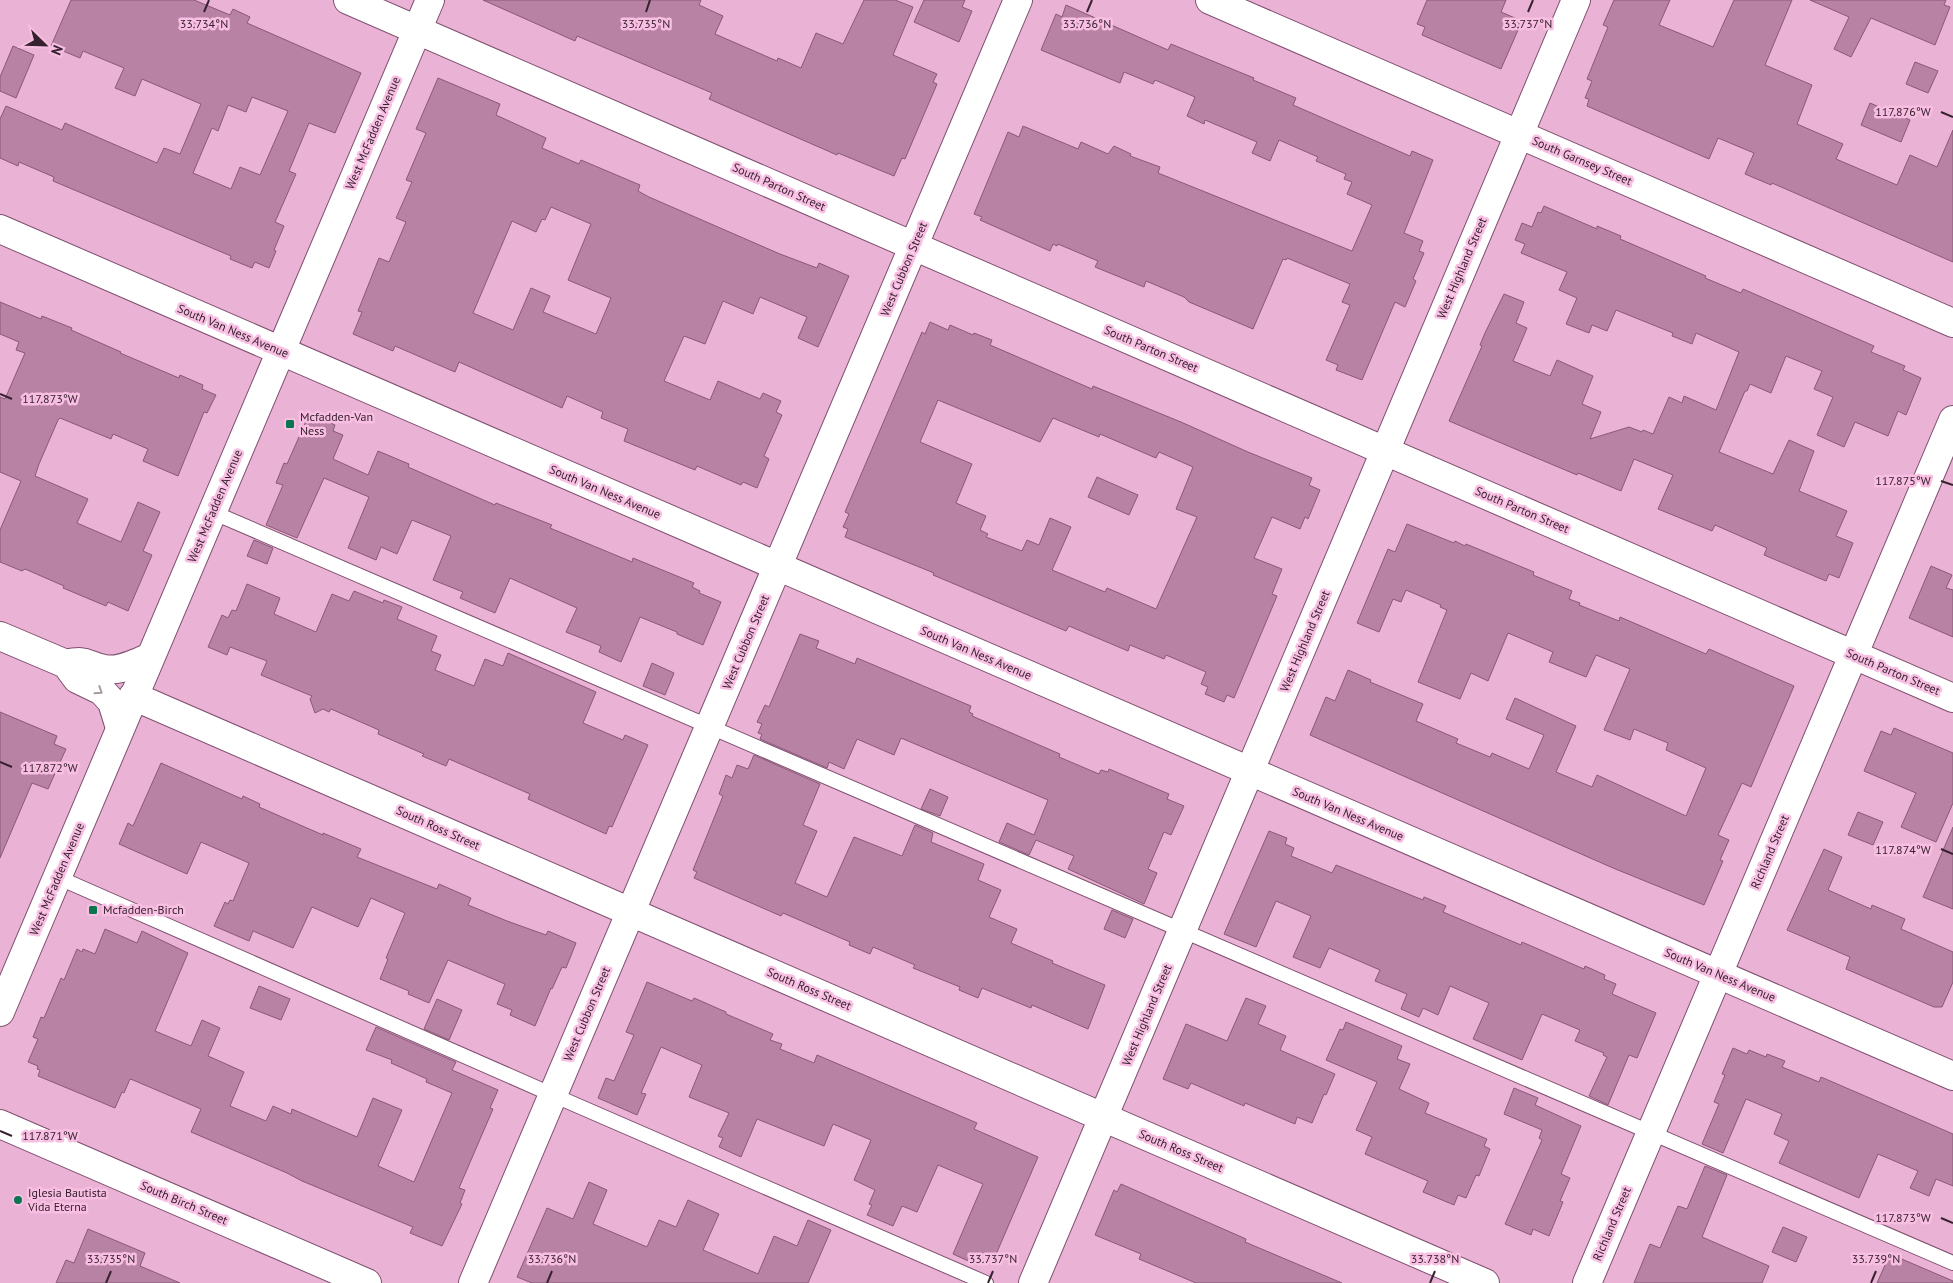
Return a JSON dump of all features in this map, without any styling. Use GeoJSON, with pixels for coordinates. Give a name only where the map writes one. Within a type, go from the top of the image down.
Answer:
{"type":"FeatureCollection","features":[{"type":"Feature","properties":{"kind":"street","name":"South Parton Street"},"geometry":{"type":"LineString","coordinates":[[348,0],[1953,698]]}},
{"type":"Feature","properties":{"kind":"street","name":"West McFadden Avenue"},"geometry":{"type":"LineString","coordinates":[[0,1012],[430,0]]}},
{"type":"Feature","properties":{"kind":"street","name":"West Cubbon Street"},"geometry":{"type":"LineString","coordinates":[[473,1283],[1018,0]]}},
{"type":"Feature","properties":{"kind":"street","name":"South Garnsey Street"},"geometry":{"type":"LineString","coordinates":[[1210,0],[1953,323]]}},
{"type":"Feature","properties":{"kind":"street","name":"West Highland Street"},"geometry":{"type":"LineString","coordinates":[[1033,1283],[1576,0]]}},
{"type":"Feature","properties":{"kind":"street","name":"South Van Ness Avenue"},"geometry":{"type":"LineString","coordinates":[[0,230],[1953,1076]]}},
{"type":"Feature","properties":{"kind":"street","name":"Richland Street"},"geometry":{"type":"LineString","coordinates":[[1587,1283],[1953,420]]}},
{"type":"Feature","properties":{"kind":"street"},"geometry":{"type":"LineString","coordinates":[[0,636],[66,664],[77,679],[102,691],[112,702],[120,728]]}},
{"type":"Feature","properties":{"kind":"street"},"geometry":{"type":"LineString","coordinates":[[66,664],[80,661],[104,669],[115,670],[150,658]]}},
{"type":"Feature","properties":{"kind":"street","name":"South Ross Street"},"geometry":{"type":"LineString","coordinates":[[133,696],[1486,1283]]}},
{"type":"Feature","properties":{"kind":"street","name":"South Birch Street"},"geometry":{"type":"LineString","coordinates":[[0,1124],[367,1283]]}},
{"type":"Feature","properties":{"kind":"lane"},"geometry":{"type":"LineString","coordinates":[[212,512],[1953,1263]]}},
{"type":"Feature","properties":{"kind":"lane"},"geometry":{"type":"LineString","coordinates":[[57,877],[552,1096],[986,1283]]}},
{"type":"Feature","properties":{"kind":"building"},"geometry":{"type":"Polygon","coordinates":[[[71,0],[194,0],[230,15],[233,9],[250,17],[247,23],[361,73],[335,133],[309,123],[289,171],[296,174],[275,222],[284,226],[274,250],[276,251],[269,268],[255,262],[252,268],[230,259],[231,256],[53,181],[54,177],[19,162],[18,166],[0,158],[0,119],[6,106],[62,130],[65,123],[157,163],[164,148],[180,154],[201,104],[142,79],[135,96],[115,88],[124,68],[83,51],[80,58],[51,46],[71,0]],[[252,97],[246,112],[228,105],[218,131],[212,128],[193,173],[231,189],[240,167],[260,175],[288,111],[252,97]]]}},
{"type":"Feature","properties":{"kind":"building"},"geometry":{"type":"Polygon","coordinates":[[[483,0],[701,0],[699,5],[723,16],[715,34],[777,61],[778,58],[801,68],[816,33],[843,44],[864,0],[895,0],[913,7],[893,55],[937,74],[933,82],[937,84],[905,159],[902,158],[894,176],[838,153],[837,155],[709,99],[712,93],[577,36],[575,41],[483,0]]]}},
{"type":"Feature","properties":{"kind":"building"},"geometry":{"type":"Polygon","coordinates":[[[924,0],[965,0],[962,7],[972,11],[959,42],[914,22],[924,0]]]}},
{"type":"Feature","properties":{"kind":"building"},"geometry":{"type":"Polygon","coordinates":[[[1427,0],[1506,0],[1501,12],[1522,21],[1501,69],[1422,35],[1425,27],[1417,24],[1427,0]]]}},
{"type":"Feature","properties":{"kind":"building"},"geometry":{"type":"Polygon","coordinates":[[[1614,0],[1670,0],[1659,25],[1713,47],[1734,0],[1792,0],[1765,65],[1812,85],[1797,124],[1843,144],[1836,159],[1897,185],[1910,155],[1937,167],[1953,130],[1953,262],[1772,183],[1771,185],[1745,174],[1754,153],[1718,138],[1709,159],[1587,106],[1589,99],[1585,98],[1592,81],[1587,79],[1608,27],[1603,25],[1614,0]]]}},
{"type":"Feature","properties":{"kind":"building"},"geometry":{"type":"Polygon","coordinates":[[[1810,0],[1946,0],[1944,5],[1950,7],[1935,45],[1871,18],[1851,57],[1834,49],[1849,17],[1810,0]]]}},
{"type":"Feature","properties":{"kind":"building"},"geometry":{"type":"Polygon","coordinates":[[[1066,5],[1168,50],[1171,44],[1254,78],[1253,80],[1296,98],[1293,105],[1410,156],[1412,151],[1433,160],[1404,233],[1423,241],[1419,251],[1424,253],[1413,279],[1416,281],[1405,307],[1395,302],[1362,380],[1336,370],[1338,365],[1326,360],[1350,305],[1342,302],[1350,284],[1287,258],[1286,260],[1283,259],[1253,329],[1189,302],[1184,297],[1146,281],[1144,287],[1095,267],[1098,261],[1058,244],[1057,246],[1053,244],[1050,251],[980,220],[982,217],[974,214],[1008,132],[1019,137],[1023,126],[1078,149],[1081,142],[1108,154],[1114,146],[1131,154],[1130,156],[1160,167],[1158,173],[1352,251],[1372,205],[1347,194],[1352,182],[1344,179],[1346,174],[1316,161],[1318,157],[1279,140],[1270,161],[1252,153],[1257,142],[1205,120],[1204,124],[1187,116],[1195,97],[1155,80],[1153,84],[1124,72],[1120,83],[1041,50],[1056,14],[1062,17],[1066,5]]]}},
{"type":"Feature","properties":{"kind":"building"},"geometry":{"type":"Polygon","coordinates":[[[13,46],[34,55],[16,98],[0,91],[0,77],[13,46]]]}},
{"type":"Feature","properties":{"kind":"building"},"geometry":{"type":"Polygon","coordinates":[[[1915,62],[1938,71],[1928,93],[1906,84],[1915,62]]]}},
{"type":"Feature","properties":{"kind":"building"},"geometry":{"type":"Polygon","coordinates":[[[438,78],[500,104],[496,115],[546,138],[542,148],[579,164],[581,160],[640,185],[638,191],[649,197],[780,254],[817,268],[819,263],[849,276],[818,347],[798,338],[807,317],[760,297],[753,314],[723,301],[705,344],[684,336],[664,381],[710,400],[718,381],[760,399],[763,393],[781,401],[776,412],[782,415],[764,456],[769,459],[757,488],[743,482],[741,485],[697,466],[695,470],[624,441],[628,429],[601,418],[603,412],[567,396],[562,408],[459,362],[455,372],[395,346],[393,351],[353,334],[362,312],[358,311],[379,258],[389,262],[406,222],[396,218],[412,182],[406,180],[426,133],[416,129],[438,78]],[[551,207],[545,220],[542,219],[536,232],[512,221],[473,313],[513,330],[531,288],[550,296],[543,312],[596,334],[611,298],[568,280],[591,224],[551,207]]]}},
{"type":"Feature","properties":{"kind":"building"},"geometry":{"type":"Polygon","coordinates":[[[1870,103],[1910,120],[1901,142],[1861,125],[1870,103]]]}},
{"type":"Feature","properties":{"kind":"building"},"geometry":{"type":"Polygon","coordinates":[[[1544,206],[1597,229],[1597,226],[1621,236],[1620,239],[1706,276],[1705,278],[1741,293],[1743,289],[1874,346],[1871,352],[1905,366],[1903,370],[1921,378],[1906,415],[1898,411],[1888,436],[1855,422],[1844,447],[1817,435],[1833,397],[1814,389],[1822,371],[1786,356],[1771,393],[1750,384],[1747,391],[1745,391],[1719,452],[1773,474],[1789,440],[1814,451],[1799,491],[1847,511],[1836,536],[1853,543],[1839,578],[1829,574],[1826,581],[1764,555],[1767,548],[1715,525],[1712,531],[1658,509],[1673,475],[1634,459],[1621,491],[1578,473],[1577,475],[1449,421],[1482,346],[1480,345],[1485,333],[1504,294],[1524,302],[1516,323],[1527,328],[1513,361],[1550,376],[1557,360],[1593,376],[1582,404],[1601,412],[1590,439],[1629,427],[1653,434],[1669,397],[1682,403],[1684,396],[1716,410],[1739,352],[1696,333],[1692,344],[1672,336],[1673,333],[1616,310],[1607,331],[1592,325],[1589,333],[1566,324],[1577,298],[1559,290],[1567,272],[1521,253],[1525,244],[1515,240],[1522,223],[1532,227],[1538,212],[1541,213],[1544,206]]]}},
{"type":"Feature","properties":{"kind":"building"},"geometry":{"type":"Polygon","coordinates":[[[0,302],[41,319],[42,316],[72,328],[71,330],[120,353],[179,378],[180,375],[203,385],[202,389],[216,395],[207,413],[204,412],[178,476],[143,461],[148,449],[113,434],[111,439],[60,418],[39,464],[35,476],[88,499],[77,523],[121,542],[138,502],[160,512],[143,551],[152,555],[128,611],[108,602],[106,606],[25,569],[22,571],[0,562],[0,530],[21,481],[0,472],[0,397],[5,399],[25,353],[16,350],[19,342],[0,334],[0,302]]]}},
{"type":"Feature","properties":{"kind":"building"},"geometry":{"type":"Polygon","coordinates":[[[930,322],[948,330],[950,325],[973,335],[974,333],[992,340],[990,345],[1092,389],[1093,386],[1312,478],[1309,485],[1320,490],[1308,519],[1305,517],[1300,529],[1272,517],[1254,558],[1282,569],[1272,594],[1277,596],[1234,698],[1227,695],[1224,702],[1205,694],[1208,687],[1201,684],[1206,672],[1166,655],[1164,659],[1130,645],[1128,651],[1069,626],[1066,631],[933,575],[934,573],[845,537],[848,529],[843,527],[849,514],[845,512],[922,332],[925,334],[930,322]],[[938,400],[920,442],[972,464],[956,503],[986,516],[980,530],[988,534],[986,537],[1022,551],[1027,540],[1039,545],[1050,518],[1071,527],[1052,570],[1105,592],[1107,588],[1156,609],[1197,517],[1176,509],[1193,467],[1159,452],[1156,458],[1100,434],[1099,437],[1053,418],[1040,442],[938,400]]]}},
{"type":"Feature","properties":{"kind":"building"},"geometry":{"type":"Polygon","coordinates":[[[318,417],[335,425],[333,431],[343,435],[333,459],[368,475],[378,451],[409,464],[408,467],[495,505],[496,503],[552,525],[550,528],[632,562],[633,558],[694,583],[692,587],[700,591],[699,593],[721,602],[703,645],[640,617],[621,662],[599,652],[601,646],[566,632],[577,608],[510,578],[495,613],[460,598],[463,592],[433,580],[451,536],[412,520],[397,554],[381,547],[376,560],[348,548],[369,497],[324,478],[297,538],[266,525],[283,485],[276,483],[284,463],[287,464],[307,419],[316,423],[318,417]]]}},
{"type":"Feature","properties":{"kind":"building"},"geometry":{"type":"Polygon","coordinates":[[[1097,477],[1138,495],[1129,515],[1088,497],[1097,477]]]}},
{"type":"Feature","properties":{"kind":"building"},"geometry":{"type":"Polygon","coordinates":[[[1407,524],[1454,543],[1455,541],[1465,546],[1466,544],[1534,572],[1533,575],[1572,591],[1569,599],[1580,603],[1579,605],[1619,621],[1620,617],[1706,654],[1709,649],[1794,686],[1751,787],[1742,783],[1718,835],[1729,840],[1720,860],[1723,861],[1704,905],[1613,868],[1310,735],[1326,697],[1335,701],[1348,670],[1371,680],[1370,682],[1423,704],[1416,721],[1458,739],[1456,743],[1490,757],[1492,753],[1529,769],[1544,735],[1506,719],[1515,698],[1576,726],[1556,772],[1592,787],[1597,775],[1686,816],[1706,768],[1666,750],[1668,743],[1634,729],[1630,740],[1604,730],[1630,669],[1596,655],[1586,677],[1549,662],[1553,652],[1508,633],[1488,681],[1471,673],[1460,699],[1418,682],[1447,610],[1440,607],[1441,605],[1406,590],[1401,602],[1393,599],[1379,632],[1357,623],[1388,549],[1395,552],[1407,524]]]}},
{"type":"Feature","properties":{"kind":"building"},"geometry":{"type":"Polygon","coordinates":[[[254,540],[273,548],[267,564],[247,556],[254,540]]]}},
{"type":"Feature","properties":{"kind":"building"},"geometry":{"type":"Polygon","coordinates":[[[1931,566],[1952,575],[1946,588],[1953,590],[1953,637],[1909,618],[1931,566]]]}},
{"type":"Feature","properties":{"kind":"building"},"geometry":{"type":"Polygon","coordinates":[[[247,584],[280,598],[274,614],[316,632],[332,594],[349,601],[354,591],[383,603],[384,600],[402,607],[397,619],[437,636],[431,651],[441,655],[435,670],[474,686],[485,659],[503,666],[508,653],[596,692],[583,723],[623,740],[625,735],[648,745],[612,827],[609,826],[606,834],[528,799],[530,794],[449,759],[446,766],[422,756],[424,754],[378,734],[379,730],[331,709],[329,712],[323,709],[315,713],[310,699],[312,696],[261,675],[267,661],[230,647],[227,655],[208,647],[222,615],[228,618],[232,610],[236,611],[247,584]]]}},
{"type":"Feature","properties":{"kind":"building"},"geometry":{"type":"Polygon","coordinates":[[[800,634],[819,641],[816,648],[855,664],[857,658],[971,706],[969,712],[973,714],[972,716],[1060,754],[1059,757],[1099,774],[1101,770],[1108,772],[1109,769],[1169,794],[1167,799],[1184,806],[1171,835],[1164,832],[1148,869],[1157,873],[1144,904],[1068,869],[1074,856],[1036,840],[1029,855],[999,842],[1007,823],[1034,835],[1048,800],[901,738],[894,755],[857,739],[844,769],[829,762],[827,768],[760,739],[762,734],[758,733],[762,724],[757,722],[765,705],[769,707],[800,634]]]}},
{"type":"Feature","properties":{"kind":"building"},"geometry":{"type":"Polygon","coordinates":[[[652,663],[674,673],[665,695],[643,686],[652,663]]]}},
{"type":"Feature","properties":{"kind":"building"},"geometry":{"type":"Polygon","coordinates":[[[0,712],[57,736],[54,744],[66,749],[48,789],[32,783],[0,858],[0,712]]]}},
{"type":"Feature","properties":{"kind":"building"},"geometry":{"type":"Polygon","coordinates":[[[1894,728],[1953,753],[1953,803],[1936,842],[1901,827],[1916,793],[1864,771],[1881,731],[1891,735],[1894,728]]]}},
{"type":"Feature","properties":{"kind":"building"},"geometry":{"type":"Polygon","coordinates":[[[754,755],[820,784],[803,825],[817,831],[795,883],[827,897],[854,837],[902,856],[915,825],[933,833],[931,842],[984,864],[978,880],[1001,890],[989,917],[1017,929],[1011,943],[1053,961],[1052,963],[1105,985],[1088,1029],[1032,1005],[1031,1008],[982,988],[978,998],[959,990],[960,987],[913,968],[915,965],[873,947],[870,954],[849,945],[850,942],[783,913],[781,916],[694,878],[697,872],[693,870],[723,796],[719,794],[726,775],[732,778],[737,765],[748,769],[754,755]]]}},
{"type":"Feature","properties":{"kind":"building"},"geometry":{"type":"Polygon","coordinates":[[[161,763],[242,799],[243,796],[260,804],[259,807],[323,835],[323,833],[361,849],[357,857],[437,889],[439,884],[471,898],[468,905],[546,935],[548,931],[576,943],[566,968],[562,967],[551,988],[535,1026],[510,1015],[512,1010],[497,1004],[505,984],[448,960],[429,1003],[408,994],[409,991],[380,979],[388,959],[386,958],[405,913],[371,898],[358,927],[312,907],[293,948],[253,931],[249,941],[214,926],[225,902],[228,904],[230,900],[233,901],[249,863],[201,842],[187,874],[119,844],[128,823],[133,826],[161,763]]]}},
{"type":"Feature","properties":{"kind":"building"},"geometry":{"type":"Polygon","coordinates":[[[930,789],[948,797],[940,816],[921,809],[930,789]]]}},
{"type":"Feature","properties":{"kind":"building"},"geometry":{"type":"Polygon","coordinates":[[[1858,812],[1883,822],[1873,845],[1848,835],[1858,812]]]}},
{"type":"Feature","properties":{"kind":"building"},"geometry":{"type":"Polygon","coordinates":[[[1953,827],[1953,909],[1923,897],[1953,827]]]}},
{"type":"Feature","properties":{"kind":"building"},"geometry":{"type":"Polygon","coordinates":[[[1269,831],[1287,838],[1285,844],[1294,848],[1291,856],[1332,873],[1336,865],[1423,900],[1424,897],[1446,906],[1443,912],[1521,945],[1522,942],[1584,969],[1585,966],[1605,975],[1604,979],[1616,984],[1612,994],[1656,1013],[1637,1058],[1629,1055],[1608,1105],[1589,1096],[1607,1057],[1603,1055],[1604,1053],[1575,1041],[1580,1030],[1542,1014],[1522,1060],[1473,1039],[1489,1003],[1450,986],[1438,1015],[1423,1008],[1419,1017],[1401,1009],[1407,994],[1375,981],[1380,970],[1329,948],[1320,968],[1293,957],[1311,916],[1276,901],[1256,947],[1224,934],[1269,831]]]}},
{"type":"Feature","properties":{"kind":"building"},"geometry":{"type":"Polygon","coordinates":[[[1824,849],[1842,857],[1828,890],[1871,909],[1872,905],[1905,919],[1901,929],[1953,952],[1953,982],[1942,1007],[1934,1007],[1846,969],[1850,957],[1787,930],[1824,849]]]}},
{"type":"Feature","properties":{"kind":"building"},"geometry":{"type":"Polygon","coordinates":[[[1112,910],[1133,919],[1125,938],[1104,929],[1112,910]]]}},
{"type":"Feature","properties":{"kind":"building"},"geometry":{"type":"Polygon","coordinates":[[[105,929],[137,943],[142,931],[188,953],[155,1031],[191,1046],[202,1020],[220,1028],[208,1056],[244,1072],[230,1106],[266,1121],[273,1106],[291,1114],[292,1109],[357,1137],[373,1098],[402,1110],[378,1166],[414,1182],[452,1093],[426,1082],[427,1079],[391,1063],[392,1060],[366,1050],[376,1027],[456,1062],[452,1070],[498,1090],[490,1108],[493,1109],[459,1188],[465,1190],[460,1203],[462,1204],[442,1246],[410,1233],[413,1227],[191,1132],[201,1109],[133,1080],[130,1079],[115,1108],[38,1076],[40,1070],[37,1069],[38,1066],[28,1062],[38,1039],[33,1037],[41,1017],[44,1018],[61,978],[64,980],[77,949],[82,952],[83,949],[95,954],[105,929]]]}},
{"type":"Feature","properties":{"kind":"building"},"geometry":{"type":"Polygon","coordinates":[[[647,982],[692,1001],[694,998],[773,1034],[770,1040],[782,1044],[780,1049],[814,1063],[817,1055],[977,1123],[974,1129],[1038,1157],[994,1259],[982,1254],[977,1265],[953,1254],[983,1184],[938,1165],[917,1212],[902,1206],[893,1226],[867,1215],[872,1205],[869,1204],[875,1190],[854,1180],[871,1140],[833,1124],[824,1146],[757,1119],[741,1157],[719,1147],[723,1138],[718,1136],[729,1113],[689,1097],[702,1065],[661,1047],[641,1093],[646,1094],[637,1115],[598,1098],[606,1078],[614,1081],[634,1035],[626,1032],[647,982]]]}},
{"type":"Feature","properties":{"kind":"building"},"geometry":{"type":"Polygon","coordinates":[[[259,986],[290,999],[281,1020],[250,1008],[259,986]]]}},
{"type":"Feature","properties":{"kind":"building"},"geometry":{"type":"Polygon","coordinates":[[[1246,998],[1266,1006],[1258,1024],[1286,1036],[1280,1050],[1335,1074],[1312,1123],[1297,1117],[1295,1124],[1245,1103],[1244,1106],[1191,1083],[1188,1089],[1163,1079],[1186,1024],[1227,1041],[1246,998]]]}},
{"type":"Feature","properties":{"kind":"building"},"geometry":{"type":"Polygon","coordinates":[[[437,999],[462,1010],[449,1040],[424,1029],[437,999]]]}},
{"type":"Feature","properties":{"kind":"building"},"geometry":{"type":"Polygon","coordinates":[[[1346,1022],[1402,1046],[1397,1059],[1410,1064],[1399,1089],[1429,1103],[1425,1113],[1487,1139],[1484,1146],[1490,1149],[1479,1176],[1476,1175],[1466,1198],[1458,1195],[1454,1205],[1423,1192],[1428,1181],[1365,1154],[1372,1137],[1356,1130],[1377,1082],[1326,1060],[1340,1029],[1343,1030],[1346,1022]]]}},
{"type":"Feature","properties":{"kind":"building"},"geometry":{"type":"Polygon","coordinates":[[[1733,1048],[1747,1054],[1749,1050],[1766,1057],[1767,1054],[1785,1061],[1782,1067],[1819,1082],[1821,1077],[1953,1134],[1953,1186],[1936,1179],[1929,1196],[1910,1188],[1918,1171],[1878,1154],[1859,1198],[1779,1163],[1789,1141],[1774,1134],[1782,1114],[1746,1099],[1723,1153],[1702,1144],[1719,1104],[1714,1102],[1725,1075],[1722,1074],[1733,1048]]]}},
{"type":"Feature","properties":{"kind":"building"},"geometry":{"type":"Polygon","coordinates":[[[1514,1088],[1538,1098],[1535,1105],[1581,1126],[1561,1174],[1570,1178],[1560,1201],[1563,1202],[1549,1236],[1533,1229],[1531,1235],[1505,1224],[1542,1140],[1539,1138],[1542,1130],[1504,1114],[1514,1088]]]}},
{"type":"Feature","properties":{"kind":"building"},"geometry":{"type":"Polygon","coordinates":[[[1705,1166],[1727,1175],[1702,1237],[1769,1266],[1762,1283],[1634,1283],[1650,1244],[1660,1248],[1678,1206],[1687,1209],[1705,1166]]]}},
{"type":"Feature","properties":{"kind":"building"},"geometry":{"type":"Polygon","coordinates":[[[589,1182],[607,1190],[593,1224],[647,1247],[659,1220],[676,1227],[688,1200],[719,1214],[703,1250],[758,1274],[774,1236],[797,1246],[808,1220],[831,1230],[808,1283],[532,1283],[517,1277],[547,1208],[573,1219],[589,1182]]]}},
{"type":"Feature","properties":{"kind":"building"},"geometry":{"type":"Polygon","coordinates":[[[1121,1184],[1246,1239],[1245,1242],[1342,1283],[1196,1283],[1139,1259],[1141,1254],[1095,1235],[1114,1190],[1117,1192],[1121,1184]]]}},
{"type":"Feature","properties":{"kind":"building"},"geometry":{"type":"Polygon","coordinates":[[[1783,1227],[1807,1237],[1796,1262],[1772,1252],[1783,1227]]]}},
{"type":"Feature","properties":{"kind":"building"},"geometry":{"type":"Polygon","coordinates":[[[88,1229],[145,1253],[140,1266],[180,1283],[56,1283],[66,1260],[74,1263],[88,1229]]]}},
{"type":"Feature","properties":{"kind":"building"},"geometry":{"type":"Polygon","coordinates":[[[1890,1254],[1953,1281],[1953,1283],[1877,1283],[1890,1254]]]}},
{"type":"Feature","properties":{"kind":"place","name":"Mcfadden-Van Ness"},"geometry":{"type":"Point","coordinates":[290,424]}},
{"type":"Feature","properties":{"kind":"place","name":"Mcfadden-Birch"},"geometry":{"type":"Point","coordinates":[93,910]}},
{"type":"Feature","properties":{"kind":"place","name":"Iglesia Bautista Vida Eterna"},"geometry":{"type":"Point","coordinates":[18,1200]}}]}
